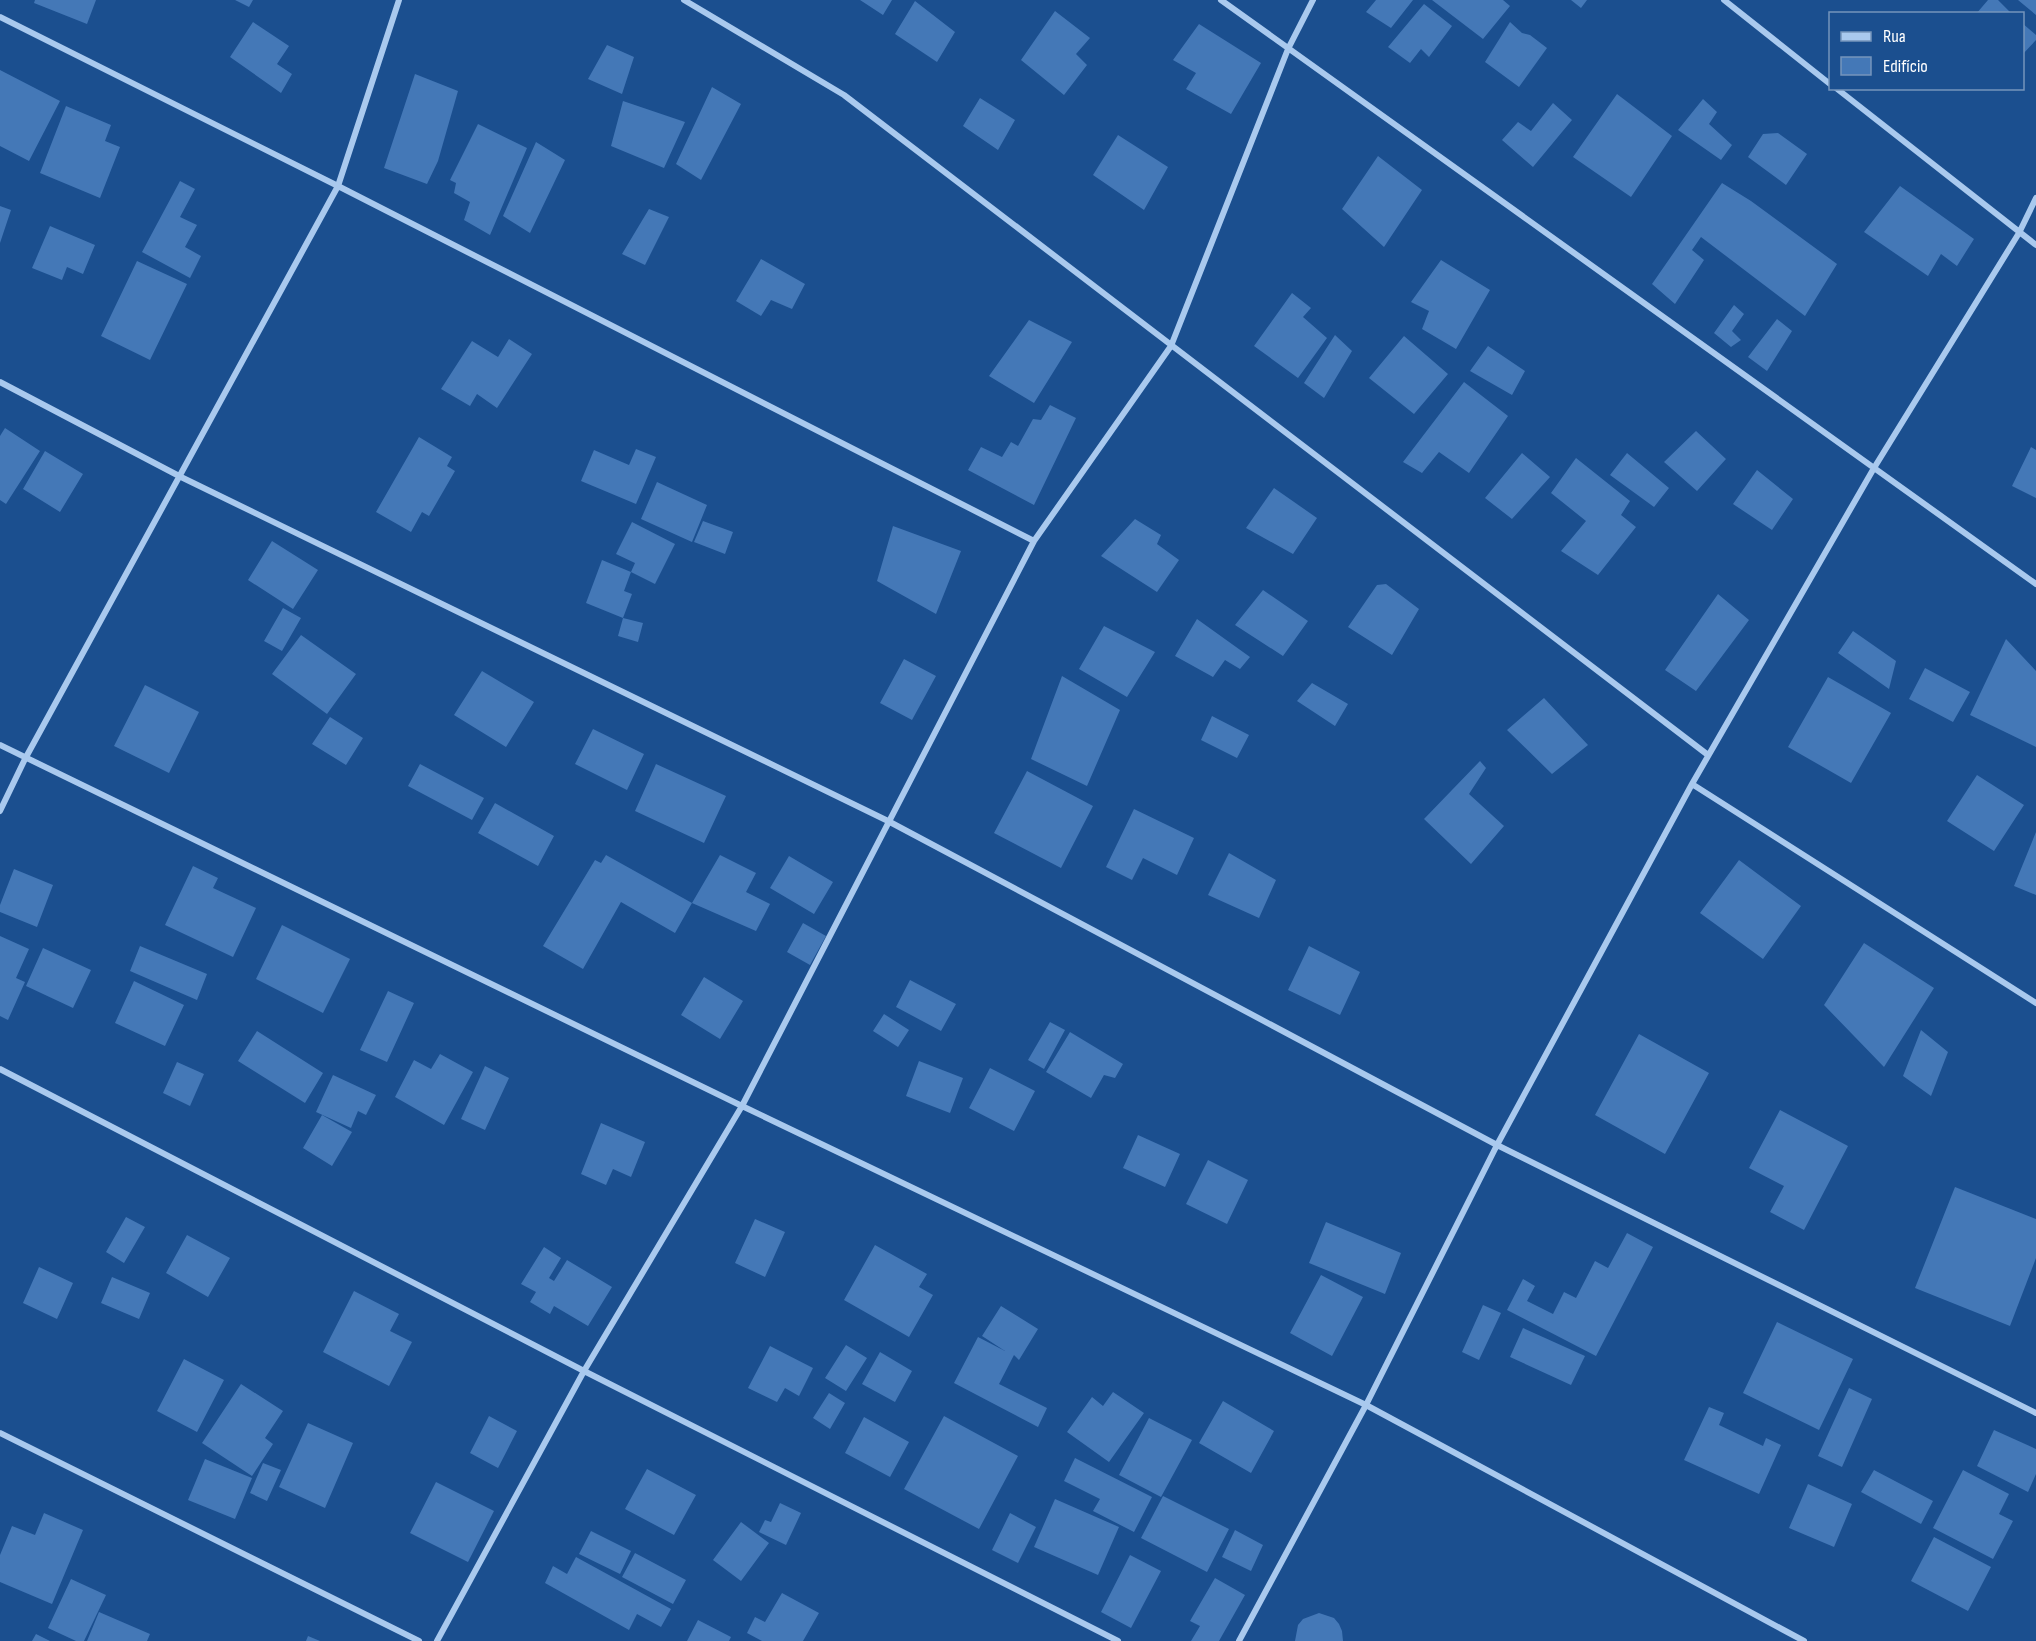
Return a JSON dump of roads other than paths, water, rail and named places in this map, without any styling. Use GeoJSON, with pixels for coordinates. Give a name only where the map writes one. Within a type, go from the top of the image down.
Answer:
{"type":"FeatureCollection","features":[{"type":"Feature","properties":{"kind":"street"},"geometry":{"type":"LineString","coordinates":[[0,811],[25,759],[338,186],[399,0]]}},
{"type":"Feature","properties":{"kind":"street"},"geometry":{"type":"LineString","coordinates":[[684,0],[844,95],[1708,755]]}},
{"type":"Feature","properties":{"kind":"street"},"geometry":{"type":"LineString","coordinates":[[1221,0],[2036,585]]}},
{"type":"Feature","properties":{"kind":"street"},"geometry":{"type":"LineString","coordinates":[[437,1641],[585,1371],[742,1106],[1034,541],[1171,345],[1288,49],[1313,0]]}},
{"type":"Feature","properties":{"kind":"street"},"geometry":{"type":"LineString","coordinates":[[1724,0],[1829,83]]}},
{"type":"Feature","properties":{"kind":"street"},"geometry":{"type":"LineString","coordinates":[[0,17],[338,186],[1034,541]]}},
{"type":"Feature","properties":{"kind":"street"},"geometry":{"type":"LineString","coordinates":[[1839,90],[2036,245]]}},
{"type":"Feature","properties":{"kind":"street"},"geometry":{"type":"LineString","coordinates":[[1239,1641],[1366,1405],[1497,1145],[1708,755],[1874,468],[2019,233],[2036,198]]}},
{"type":"Feature","properties":{"kind":"street"},"geometry":{"type":"LineString","coordinates":[[0,382],[181,477],[888,821],[1497,1145],[2036,1413]]}},
{"type":"Feature","properties":{"kind":"street"},"geometry":{"type":"LineString","coordinates":[[0,745],[742,1106],[1366,1405],[1804,1641]]}},
{"type":"Feature","properties":{"kind":"street"},"geometry":{"type":"LineString","coordinates":[[1692,784],[2036,1003]]}},
{"type":"Feature","properties":{"kind":"street"},"geometry":{"type":"LineString","coordinates":[[0,1069],[585,1371],[1118,1641]]}},
{"type":"Feature","properties":{"kind":"street"},"geometry":{"type":"LineString","coordinates":[[0,1433],[419,1641]]}}]}
